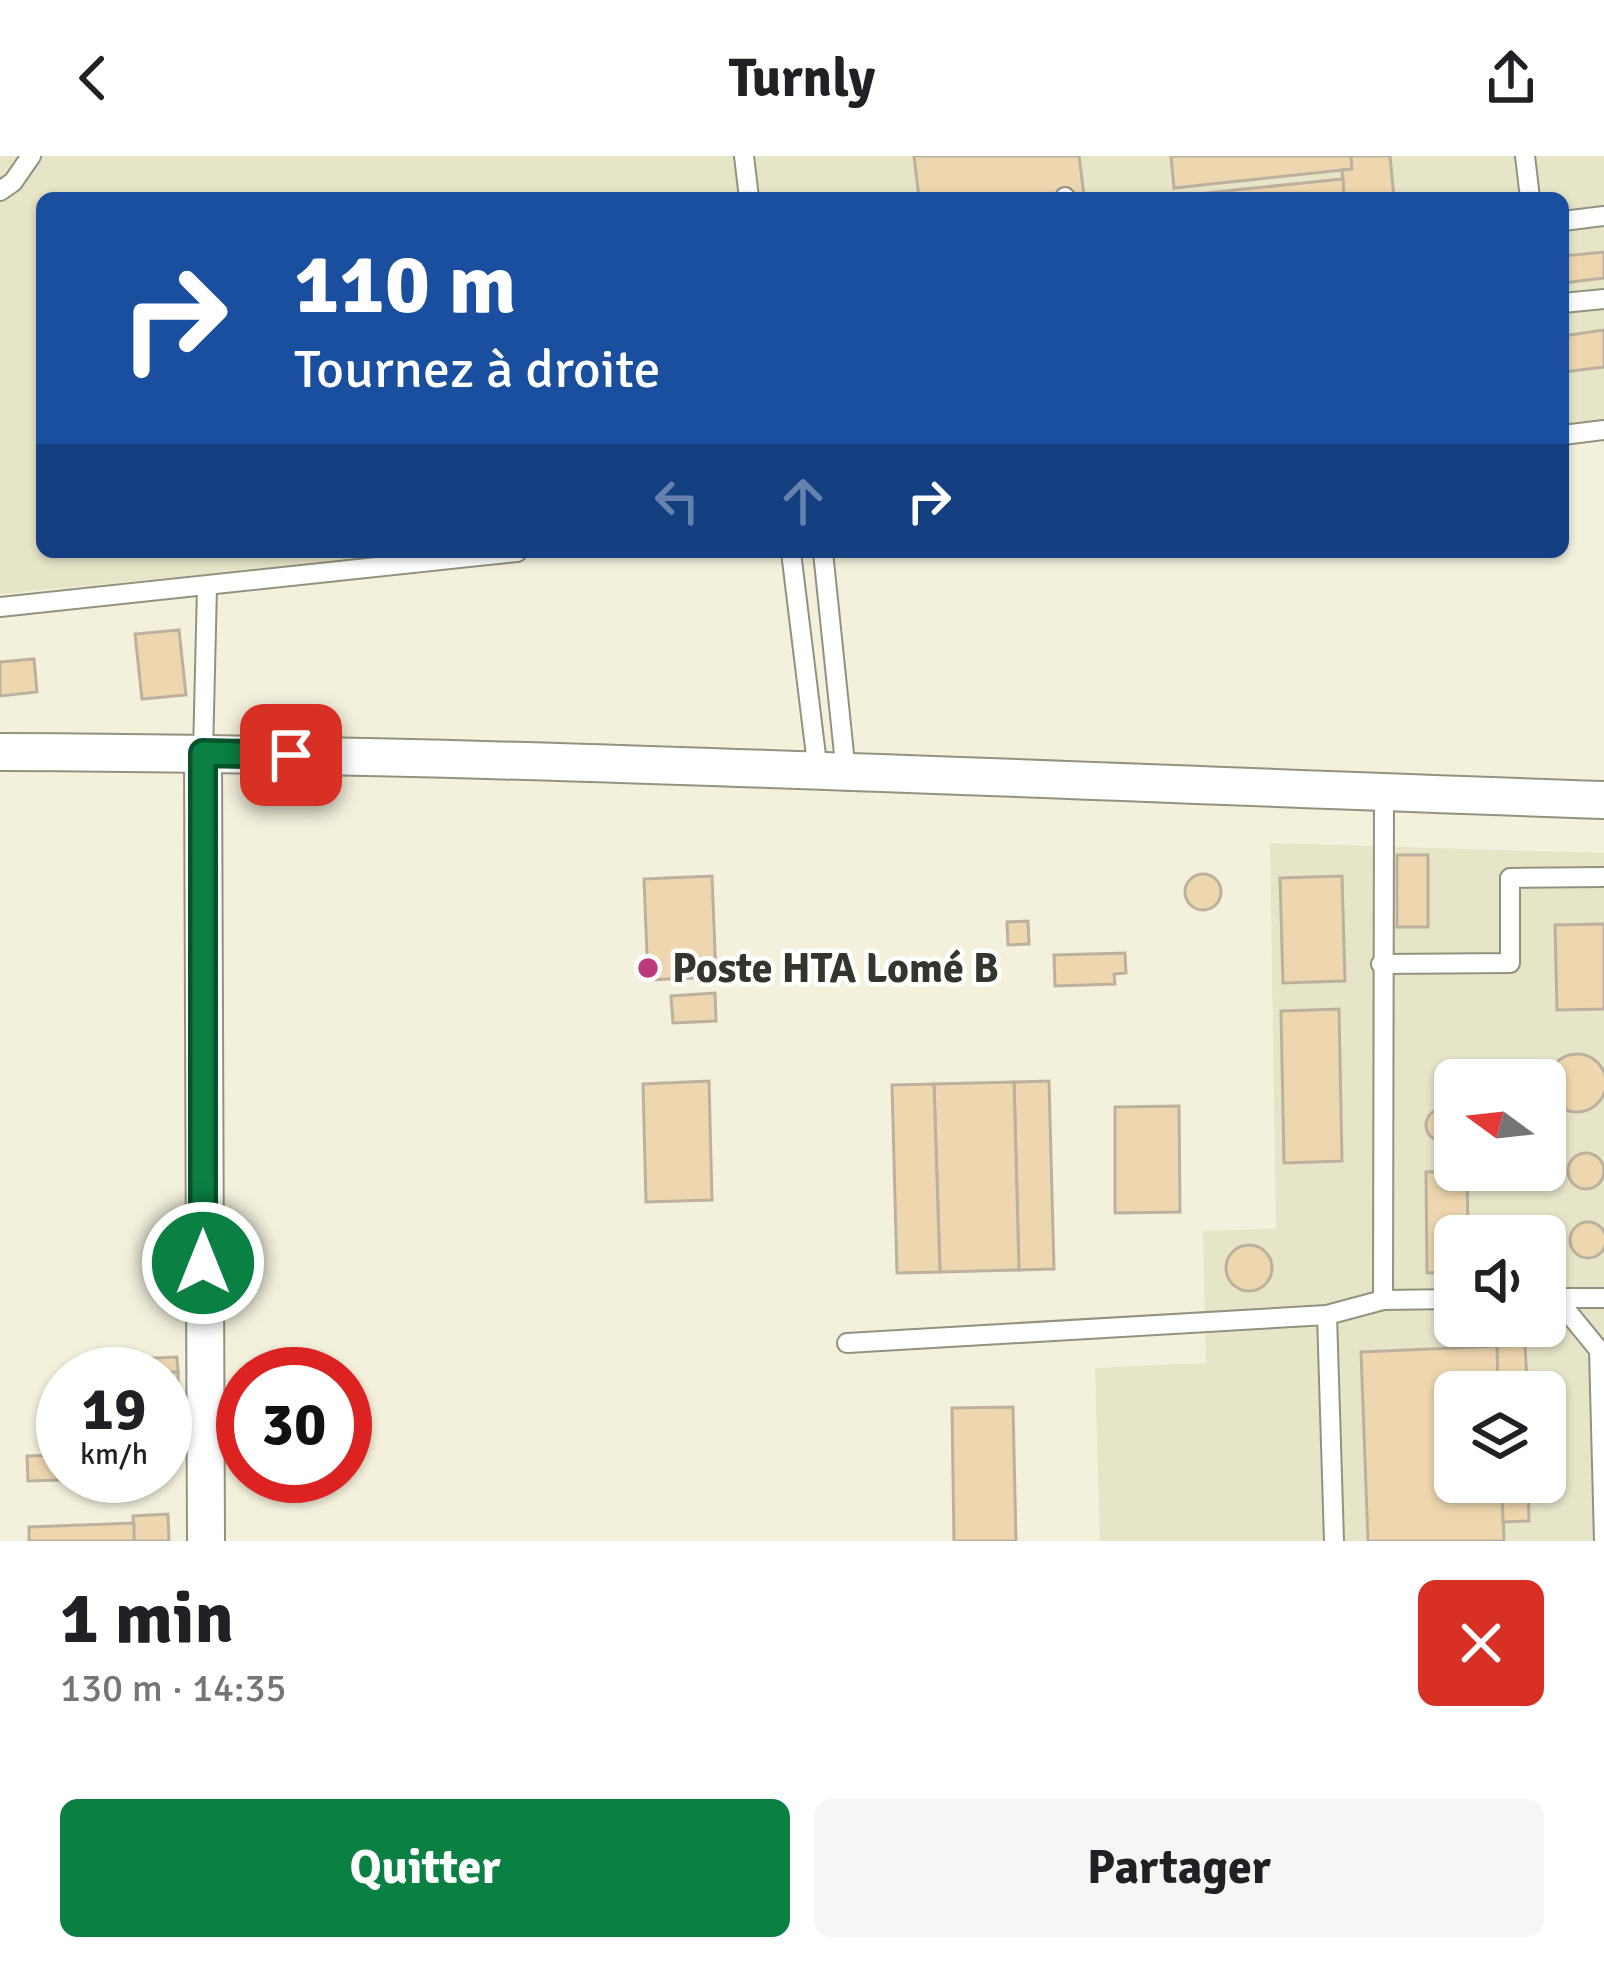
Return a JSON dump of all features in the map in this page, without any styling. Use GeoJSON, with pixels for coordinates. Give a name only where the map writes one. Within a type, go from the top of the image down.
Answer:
{"type":"FeatureCollection","features":[{"type":"Feature","properties":{"kind":"street"},"geometry":{"type":"LineString","coordinates":[[0,752],[203,753],[1604,800]]}},
{"type":"Feature","properties":{"kind":"street"},"geometry":{"type":"LineString","coordinates":[[203,753],[206,1541]]}},
{"type":"Feature","properties":{"kind":"lane"},"geometry":{"type":"LineString","coordinates":[[0,191],[13,182],[31,156]]}},
{"type":"Feature","properties":{"kind":"lane"},"geometry":{"type":"LineString","coordinates":[[744,156],[748,192]]}},
{"type":"Feature","properties":{"kind":"lane"},"geometry":{"type":"LineString","coordinates":[[1525,156],[1529,192]]}},
{"type":"Feature","properties":{"kind":"lane"},"geometry":{"type":"LineString","coordinates":[[1569,219],[1604,216]]}},
{"type":"Feature","properties":{"kind":"lane"},"geometry":{"type":"LineString","coordinates":[[1569,302],[1604,299]]}},
{"type":"Feature","properties":{"kind":"lane"},"geometry":{"type":"LineString","coordinates":[[1569,434],[1604,430]]}},
{"type":"Feature","properties":{"kind":"lane"},"geometry":{"type":"LineString","coordinates":[[0,607],[464,558]]}},
{"type":"Feature","properties":{"kind":"lane"},"geometry":{"type":"LineString","coordinates":[[792,558],[832,772]]}},
{"type":"Feature","properties":{"kind":"lane"},"geometry":{"type":"LineString","coordinates":[[823,558],[832,772]]}},
{"type":"Feature","properties":{"kind":"lane"},"geometry":{"type":"LineString","coordinates":[[203,753],[207,587]]}},
{"type":"Feature","properties":{"kind":"lane"},"geometry":{"type":"LineString","coordinates":[[1383,1300],[1384,792]]}},
{"type":"Feature","properties":{"kind":"lane"},"geometry":{"type":"LineString","coordinates":[[1381,964],[1510,963],[1510,878],[1604,877]]}},
{"type":"Feature","properties":{"kind":"lane"},"geometry":{"type":"LineString","coordinates":[[1604,1298],[1545,1298],[1567,1311],[1599,1350],[1604,1541]]}},
{"type":"Feature","properties":{"kind":"lane"},"geometry":{"type":"LineString","coordinates":[[848,1343],[1328,1315],[1383,1300],[1434,1299]]}},
{"type":"Feature","properties":{"kind":"lane"},"geometry":{"type":"LineString","coordinates":[[1328,1315],[1334,1541]]}},
{"type":"Feature","properties":{"kind":"shaded area"},"geometry":{"type":"Polygon","coordinates":[[[0,156],[1604,156],[1604,420],[1569,423],[1569,192],[36,192],[36,558],[376,558],[0,594],[0,156]]]}},
{"type":"Feature","properties":{"kind":"shaded area"},"geometry":{"type":"Polygon","coordinates":[[[1270,843],[1604,853],[1604,1541],[1100,1541],[1095,1368],[1206,1363],[1203,1231],[1276,1229],[1270,843]]]}},
{"type":"Feature","properties":{"kind":"building"},"geometry":{"type":"Polygon","coordinates":[[[914,156],[1079,156],[1084,192],[918,192],[914,156]]]}},
{"type":"Feature","properties":{"kind":"building"},"geometry":{"type":"Polygon","coordinates":[[[1171,156],[1351,156],[1352,169],[1174,188],[1171,156]]]}},
{"type":"Feature","properties":{"kind":"building"},"geometry":{"type":"Polygon","coordinates":[[[1351,156],[1390,156],[1393,192],[1344,192],[1342,170],[1352,169],[1351,156]]]}},
{"type":"Feature","properties":{"kind":"building"},"geometry":{"type":"Polygon","coordinates":[[[1343,179],[1344,192],[1216,192],[1343,179]]]}},
{"type":"Feature","properties":{"kind":"building"},"geometry":{"type":"Polygon","coordinates":[[[1604,252],[1604,278],[1569,282],[1569,255],[1604,252]]]}},
{"type":"Feature","properties":{"kind":"building"},"geometry":{"type":"Polygon","coordinates":[[[1604,330],[1604,367],[1569,371],[1569,335],[1604,330]]]}},
{"type":"Feature","properties":{"kind":"building"},"geometry":{"type":"Polygon","coordinates":[[[179,630],[186,695],[142,699],[135,634],[179,630]]]}},
{"type":"Feature","properties":{"kind":"building"},"geometry":{"type":"Polygon","coordinates":[[[34,659],[37,692],[0,696],[0,662],[34,659]]]}},
{"type":"Feature","properties":{"kind":"building"},"geometry":{"type":"Polygon","coordinates":[[[1397,855],[1428,855],[1428,927],[1397,927],[1397,855]]]}},
{"type":"Feature","properties":{"kind":"building"},"geometry":{"type":"Polygon","coordinates":[[[1203,874],[1216,879],[1221,892],[1216,905],[1203,910],[1190,905],[1185,892],[1190,879],[1203,874]]]}},
{"type":"Feature","properties":{"kind":"building"},"geometry":{"type":"Polygon","coordinates":[[[712,876],[716,977],[648,980],[644,879],[712,876]]]}},
{"type":"Feature","properties":{"kind":"building"},"geometry":{"type":"Polygon","coordinates":[[[1342,876],[1345,981],[1283,983],[1280,878],[1342,876]]]}},
{"type":"Feature","properties":{"kind":"building"},"geometry":{"type":"Polygon","coordinates":[[[1028,921],[1029,944],[1008,945],[1007,922],[1028,921]]]}},
{"type":"Feature","properties":{"kind":"building"},"geometry":{"type":"Polygon","coordinates":[[[1604,924],[1604,1009],[1557,1010],[1555,925],[1604,924]]]}},
{"type":"Feature","properties":{"kind":"building"},"geometry":{"type":"Polygon","coordinates":[[[1125,953],[1126,973],[1114,974],[1115,984],[1055,986],[1054,955],[1125,953]]]}},
{"type":"Feature","properties":{"kind":"building"},"geometry":{"type":"Polygon","coordinates":[[[715,993],[716,1021],[673,1023],[671,996],[715,993]]]}},
{"type":"Feature","properties":{"kind":"building"},"geometry":{"type":"Polygon","coordinates":[[[1339,1009],[1342,1161],[1284,1163],[1281,1011],[1339,1009]]]}},
{"type":"Feature","properties":{"kind":"building"},"geometry":{"type":"Polygon","coordinates":[[[1577,1054],[1597,1063],[1604,1072],[1604,1094],[1588,1110],[1566,1110],[1566,1059],[1562,1059],[1577,1054]]]}},
{"type":"Feature","properties":{"kind":"building"},"geometry":{"type":"Polygon","coordinates":[[[709,1081],[712,1200],[646,1202],[643,1084],[709,1081]]]}},
{"type":"Feature","properties":{"kind":"building"},"geometry":{"type":"Polygon","coordinates":[[[1049,1081],[1054,1269],[1019,1270],[1014,1082],[1049,1081]]]}},
{"type":"Feature","properties":{"kind":"building"},"geometry":{"type":"Polygon","coordinates":[[[1014,1082],[1019,1270],[940,1272],[934,1084],[1014,1082]]]}},
{"type":"Feature","properties":{"kind":"building"},"geometry":{"type":"Polygon","coordinates":[[[934,1084],[940,1272],[897,1273],[892,1085],[934,1084]]]}},
{"type":"Feature","properties":{"kind":"building"},"geometry":{"type":"Polygon","coordinates":[[[1179,1106],[1180,1212],[1115,1213],[1115,1107],[1179,1106]]]}},
{"type":"Feature","properties":{"kind":"building"},"geometry":{"type":"Polygon","coordinates":[[[1434,1111],[1434,1139],[1426,1125],[1434,1111]]]}},
{"type":"Feature","properties":{"kind":"building"},"geometry":{"type":"Polygon","coordinates":[[[1586,1153],[1599,1158],[1604,1171],[1599,1184],[1586,1189],[1573,1184],[1568,1171],[1573,1158],[1586,1153]]]}},
{"type":"Feature","properties":{"kind":"building"},"geometry":{"type":"Polygon","coordinates":[[[1426,1172],[1434,1172],[1434,1191],[1467,1191],[1468,1215],[1434,1215],[1434,1273],[1427,1273],[1426,1172]]]}},
{"type":"Feature","properties":{"kind":"building"},"geometry":{"type":"Polygon","coordinates":[[[1588,1222],[1604,1233],[1601,1253],[1588,1258],[1575,1253],[1570,1240],[1575,1227],[1588,1222]]]}},
{"type":"Feature","properties":{"kind":"building"},"geometry":{"type":"Polygon","coordinates":[[[1249,1245],[1265,1252],[1272,1268],[1265,1284],[1249,1291],[1233,1284],[1226,1268],[1233,1252],[1249,1245]]]}},
{"type":"Feature","properties":{"kind":"building"},"geometry":{"type":"Polygon","coordinates":[[[1497,1347],[1525,1347],[1526,1371],[1498,1371],[1497,1347]]]}},
{"type":"Feature","properties":{"kind":"building"},"geometry":{"type":"Polygon","coordinates":[[[1497,1347],[1498,1371],[1434,1371],[1434,1503],[1503,1503],[1504,1541],[1368,1541],[1361,1352],[1497,1347]]]}},
{"type":"Feature","properties":{"kind":"building"},"geometry":{"type":"Polygon","coordinates":[[[1013,1407],[1016,1541],[954,1541],[952,1408],[1013,1407]]]}},
{"type":"Feature","properties":{"kind":"building"},"geometry":{"type":"Polygon","coordinates":[[[27,1456],[36,1456],[36,1481],[28,1481],[27,1456]]]}},
{"type":"Feature","properties":{"kind":"building"},"geometry":{"type":"Polygon","coordinates":[[[1503,1503],[1529,1503],[1529,1521],[1503,1522],[1503,1503]]]}},
{"type":"Feature","properties":{"kind":"building"},"geometry":{"type":"Polygon","coordinates":[[[168,1514],[169,1541],[134,1541],[133,1516],[168,1514]]]}},
{"type":"Feature","properties":{"kind":"building"},"geometry":{"type":"Polygon","coordinates":[[[134,1523],[134,1541],[29,1541],[29,1527],[134,1523]]]}},
{"type":"Feature","properties":{"kind":"place","name":"Poste HTA Lomé B"},"geometry":{"type":"Point","coordinates":[648,968]}},
{"type":"Feature","properties":{"kind":"route"},"geometry":{"type":"LineString","coordinates":[[203,1263],[203,753],[291,755]]}}]}
